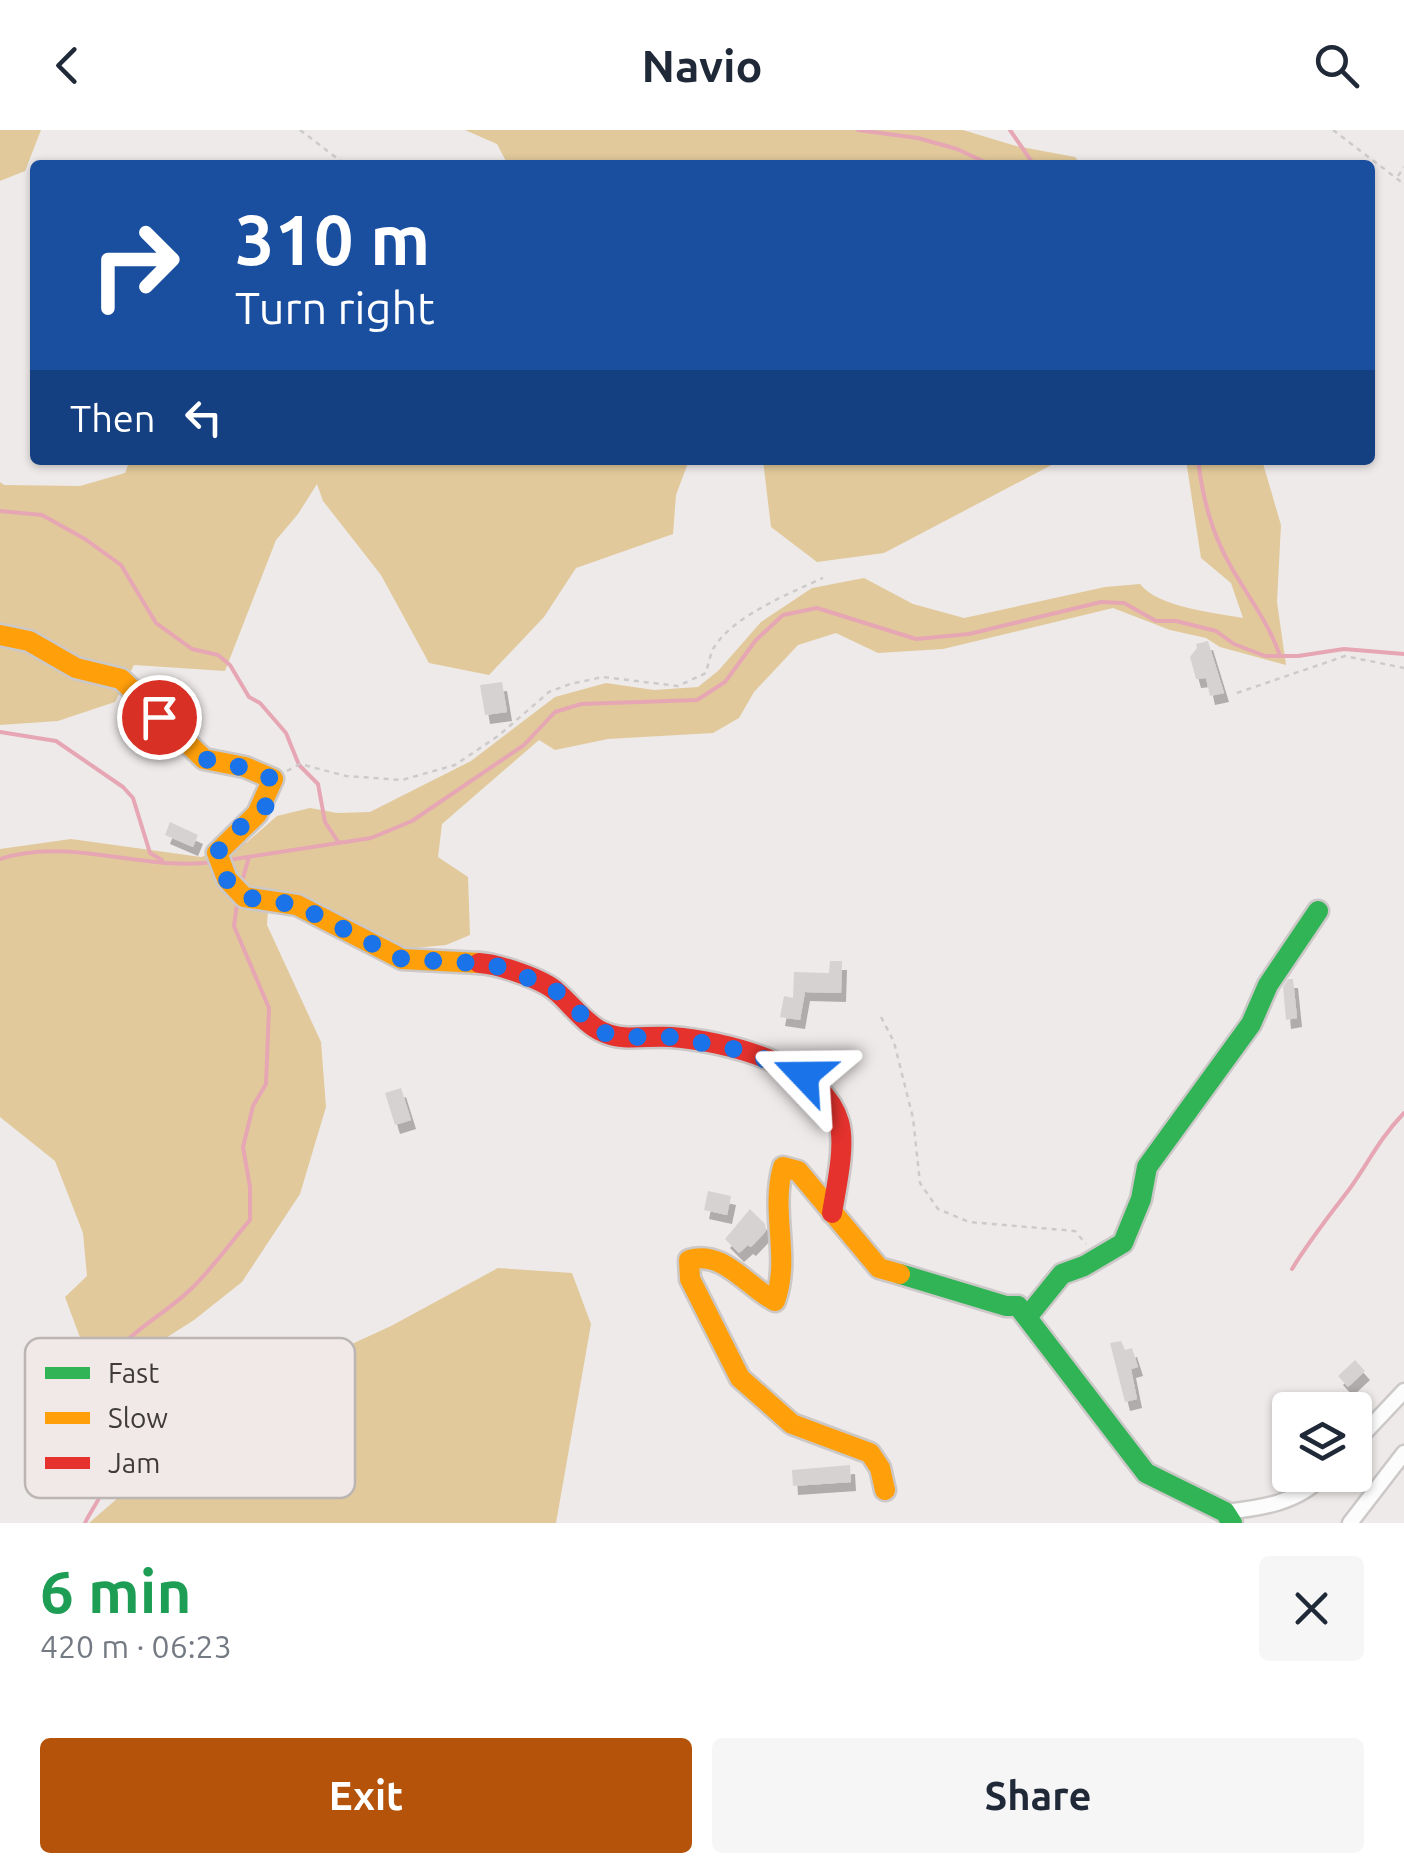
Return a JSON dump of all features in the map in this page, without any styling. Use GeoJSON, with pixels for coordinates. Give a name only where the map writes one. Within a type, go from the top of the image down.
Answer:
{"type":"FeatureCollection","features":[{"type":"Feature","properties":{"kind":"street"},"geometry":{"type":"LineString","coordinates":[[0,635],[29,641],[76,668],[121,679],[204,759],[273,779],[265,808],[230,835],[217,853],[226,879],[244,897],[297,905],[402,959],[491,964],[552,987],[600,1032],[625,1037],[672,1037],[744,1051],[804,1075],[828,1098],[840,1122],[832,1213]]}},
{"type":"Feature","properties":{"kind":"street"},"geometry":{"type":"LineString","coordinates":[[1028,1316],[1062,1274],[1123,1244],[1148,1167],[1251,1024],[1268,985],[1318,911]]}},
{"type":"Feature","properties":{"kind":"street"},"geometry":{"type":"LineString","coordinates":[[885,1490],[880,1468],[870,1453],[792,1424],[740,1378],[690,1279],[690,1260],[700,1255],[715,1257],[760,1296],[775,1301],[782,1286],[784,1249],[777,1180],[783,1167],[798,1171],[879,1268],[1006,1306],[1018,1306],[1146,1473],[1228,1518],[1274,1506],[1301,1492]]}},
{"type":"Feature","properties":{"kind":"street"},"geometry":{"type":"LineString","coordinates":[[1372,1425],[1404,1391]]}},
{"type":"Feature","properties":{"kind":"street"},"geometry":{"type":"LineString","coordinates":[[1350,1523],[1404,1454]]}},
{"type":"Feature","properties":{"kind":"path"},"geometry":{"type":"LineString","coordinates":[[300,130],[339,160]]}},
{"type":"Feature","properties":{"kind":"path"},"geometry":{"type":"LineString","coordinates":[[1333,130],[1373,160]]}},
{"type":"Feature","properties":{"kind":"path"},"geometry":{"type":"LineString","coordinates":[[1375,162],[1404,184]]}},
{"type":"Feature","properties":{"kind":"path"},"geometry":{"type":"LineString","coordinates":[[1397,178],[1404,167]]}},
{"type":"Feature","properties":{"kind":"path"},"geometry":{"type":"LineString","coordinates":[[273,779],[300,764],[346,776],[402,780],[455,765],[498,736],[548,692],[570,684],[603,677],[678,686],[706,673],[714,648],[732,628],[822,578]]}},
{"type":"Feature","properties":{"kind":"path"},"geometry":{"type":"LineString","coordinates":[[1237,693],[1344,656],[1404,668]]}},
{"type":"Feature","properties":{"kind":"path"},"geometry":{"type":"LineString","coordinates":[[881,1017],[894,1042],[914,1118],[920,1183],[938,1208],[969,1222],[1075,1231],[1086,1243],[1084,1266]]}},
{"type":"Feature","properties":{"kind":"shaded area"},"geometry":{"type":"Polygon","coordinates":[[[0,130],[41,130],[25,171],[0,181],[0,130]]]}},
{"type":"Feature","properties":{"kind":"shaded area"},"geometry":{"type":"Polygon","coordinates":[[[465,130],[963,130],[1077,160],[505,160],[497,144],[465,130]]]}},
{"type":"Feature","properties":{"kind":"shaded area"},"geometry":{"type":"Polygon","coordinates":[[[128,465],[687,465],[676,495],[673,534],[576,568],[544,617],[489,675],[429,663],[381,575],[323,501],[317,484],[276,540],[225,671],[134,665],[115,702],[58,721],[0,725],[0,482],[80,486],[125,473],[128,465]]]}},
{"type":"Feature","properties":{"kind":"shaded area"},"geometry":{"type":"Polygon","coordinates":[[[764,465],[1051,465],[884,553],[817,562],[771,527],[764,465]]]}},
{"type":"Feature","properties":{"kind":"shaded area"},"geometry":{"type":"Polygon","coordinates":[[[1187,465],[1263,465],[1281,525],[1277,602],[1286,665],[1220,647],[1206,638],[1170,630],[1113,608],[943,649],[878,653],[836,633],[798,645],[754,692],[739,718],[713,733],[608,739],[555,750],[539,740],[442,824],[438,857],[468,877],[470,935],[446,945],[393,950],[286,892],[269,894],[267,925],[321,1042],[326,1107],[300,1194],[242,1282],[194,1320],[166,1338],[80,1338],[65,1297],[87,1276],[83,1233],[55,1161],[0,1117],[0,849],[71,839],[201,857],[247,842],[277,816],[310,808],[337,813],[370,812],[471,761],[555,697],[606,683],[654,690],[698,687],[718,671],[761,622],[812,588],[864,578],[913,604],[964,618],[1105,587],[1140,584],[1173,604],[1243,618],[1231,583],[1201,558],[1187,465]]]}},
{"type":"Feature","properties":{"kind":"shaded area"},"geometry":{"type":"Polygon","coordinates":[[[498,1268],[572,1273],[591,1324],[556,1523],[89,1523],[118,1498],[355,1498],[355,1343],[498,1268]]]}},
{"type":"Feature","properties":{"kind":"building"},"geometry":{"type":"Polygon","coordinates":[[[1208,641],[1224,693],[1210,696],[1206,678],[1196,679],[1190,657],[1196,644],[1208,641]]]}},
{"type":"Feature","properties":{"kind":"building"},"geometry":{"type":"Polygon","coordinates":[[[502,682],[507,712],[485,715],[480,685],[502,682]]]}},
{"type":"Feature","properties":{"kind":"building"},"geometry":{"type":"Polygon","coordinates":[[[170,822],[198,835],[193,847],[165,835],[170,822]]]}},
{"type":"Feature","properties":{"kind":"building"},"geometry":{"type":"Polygon","coordinates":[[[830,961],[842,961],[841,993],[805,992],[800,1020],[780,1017],[784,996],[793,998],[794,972],[829,973],[830,961]]]}},
{"type":"Feature","properties":{"kind":"building"},"geometry":{"type":"Polygon","coordinates":[[[1288,979],[1293,979],[1297,1018],[1286,1020],[1283,987],[1288,979]]]}},
{"type":"Feature","properties":{"kind":"building"},"geometry":{"type":"Polygon","coordinates":[[[401,1088],[411,1120],[395,1125],[385,1093],[401,1088]]]}},
{"type":"Feature","properties":{"kind":"building"},"geometry":{"type":"Polygon","coordinates":[[[708,1191],[731,1196],[727,1215],[704,1210],[708,1191]]]}},
{"type":"Feature","properties":{"kind":"building"},"geometry":{"type":"Polygon","coordinates":[[[750,1209],[765,1224],[766,1231],[739,1253],[725,1239],[750,1209]]]}},
{"type":"Feature","properties":{"kind":"building"},"geometry":{"type":"Polygon","coordinates":[[[1121,1341],[1125,1350],[1132,1348],[1138,1367],[1131,1369],[1137,1399],[1125,1402],[1110,1343],[1121,1341]]]}},
{"type":"Feature","properties":{"kind":"building"},"geometry":{"type":"Polygon","coordinates":[[[1355,1360],[1365,1371],[1348,1387],[1338,1376],[1355,1360]]]}},
{"type":"Feature","properties":{"kind":"building"},"geometry":{"type":"Polygon","coordinates":[[[850,1465],[851,1482],[793,1486],[792,1470],[850,1465]]]}},
{"type":"Feature","properties":{"kind":"waterway"},"geometry":{"type":"LineString","coordinates":[[858,130],[918,138],[980,160]]}},
{"type":"Feature","properties":{"kind":"waterway"},"geometry":{"type":"LineString","coordinates":[[1010,130],[1031,160]]}},
{"type":"Feature","properties":{"kind":"waterway"},"geometry":{"type":"LineString","coordinates":[[1199,465],[1218,540],[1280,656]]}},
{"type":"Feature","properties":{"kind":"waterway"},"geometry":{"type":"LineString","coordinates":[[0,511],[42,515],[85,539],[121,565],[156,623],[192,649],[218,655],[230,665],[249,697],[260,703],[286,733],[299,765],[318,784],[325,822],[339,843]]}},
{"type":"Feature","properties":{"kind":"waterway"},"geometry":{"type":"LineString","coordinates":[[228,860],[371,838],[412,821],[524,745],[555,712],[581,704],[697,700],[725,682],[756,640],[783,615],[817,608],[916,639],[969,634],[1101,602],[1124,603],[1156,621],[1176,621],[1216,631],[1234,644],[1265,656],[1344,649],[1404,654]]}},
{"type":"Feature","properties":{"kind":"waterway"},"geometry":{"type":"LineString","coordinates":[[0,732],[56,741],[123,787],[133,798],[150,853],[162,860]]}},
{"type":"Feature","properties":{"kind":"waterway"},"geometry":{"type":"LineString","coordinates":[[0,859],[53,851],[161,863],[214,862]]}},
{"type":"Feature","properties":{"kind":"waterway"},"geometry":{"type":"LineString","coordinates":[[241,885],[249,857]]}},
{"type":"Feature","properties":{"kind":"waterway"},"geometry":{"type":"LineString","coordinates":[[129,1338],[199,1281],[250,1220],[250,1187],[243,1147],[253,1106],[266,1084],[269,1008],[234,926],[237,904]]}},
{"type":"Feature","properties":{"kind":"waterway"},"geometry":{"type":"LineString","coordinates":[[1292,1269],[1404,1113]]}},
{"type":"Feature","properties":{"kind":"waterway"},"geometry":{"type":"LineString","coordinates":[[85,1523],[99,1498]]}},
{"type":"Feature","properties":{"kind":"traffic: fast"},"geometry":{"type":"LineString","coordinates":[[1028,1316],[1062,1274],[1123,1243],[1141,1199],[1147,1167],[1251,1024],[1268,985],[1318,911]]}},
{"type":"Feature","properties":{"kind":"traffic: fast"},"geometry":{"type":"LineString","coordinates":[[900,1274],[1006,1306],[1018,1306],[1146,1473],[1225,1512],[1232,1523]]}},
{"type":"Feature","properties":{"kind":"traffic: slow"},"geometry":{"type":"LineString","coordinates":[[0,635],[29,641],[76,668],[121,679],[204,759],[245,767],[273,779],[257,814],[217,853],[227,879],[244,897],[297,905],[402,959],[479,963]]}},
{"type":"Feature","properties":{"kind":"traffic: slow"},"geometry":{"type":"LineString","coordinates":[[885,1490],[880,1468],[870,1453],[792,1424],[740,1378],[690,1279],[689,1260],[702,1258],[724,1265],[775,1301],[781,1268],[779,1201],[783,1167],[798,1171],[879,1268],[900,1274]]}},
{"type":"Feature","properties":{"kind":"traffic: jam"},"geometry":{"type":"LineString","coordinates":[[479,963],[542,982],[597,1029],[611,1035],[692,1039],[743,1050],[793,1071],[813,1085],[829,1102],[841,1132],[832,1213]]}},
{"type":"Feature","properties":{"kind":"route"},"geometry":{"type":"LineString","coordinates":[[159,717],[204,759],[273,779],[265,808],[230,835],[217,853],[226,879],[244,897],[297,905],[402,959],[491,964],[552,987],[600,1032],[625,1037],[672,1037],[744,1051],[804,1075]]}}]}
